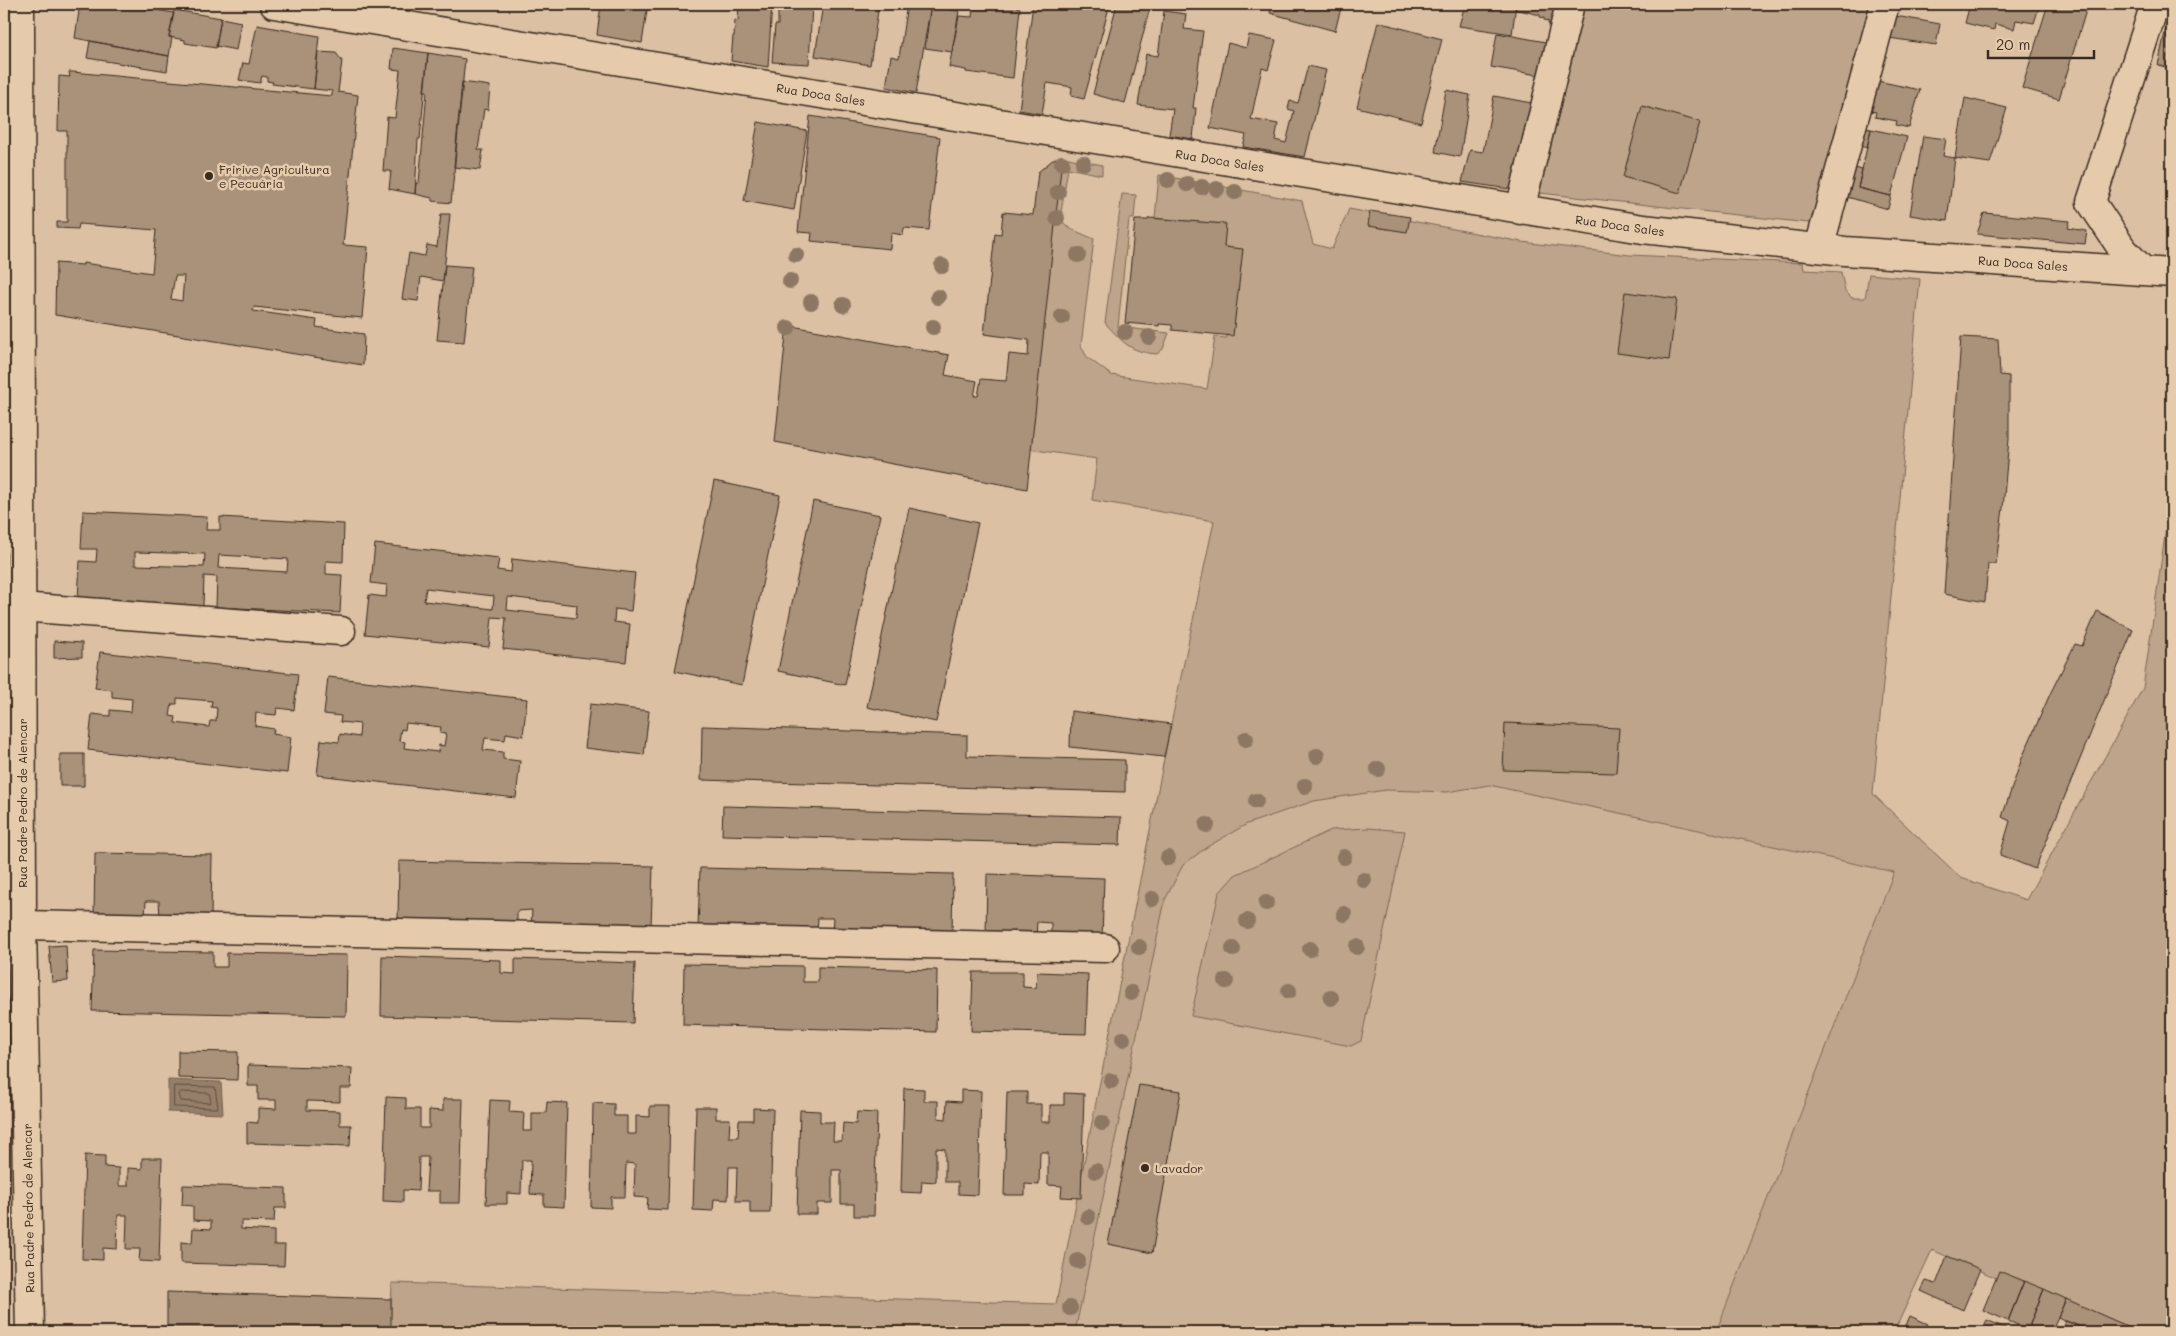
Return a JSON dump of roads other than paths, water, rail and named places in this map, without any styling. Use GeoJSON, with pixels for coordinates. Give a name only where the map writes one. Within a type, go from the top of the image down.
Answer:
{"type":"FeatureCollection","features":[{"type":"Feature","properties":{"kind":"street","name":"Rua Padre Pedro de Alencar"},"geometry":{"type":"LineString","coordinates":[[20,4],[12,250],[20,607],[13,875],[22,925],[30,1332]]}},
{"type":"Feature","properties":{"kind":"street","name":"Rua Doca Sales"},"geometry":{"type":"LineString","coordinates":[[274,4],[1643,229],[1819,248],[2172,273]]}},
{"type":"Feature","properties":{"kind":"street"},"geometry":{"type":"LineString","coordinates":[[1520,210],[1570,4]]}},
{"type":"Feature","properties":{"kind":"street"},"geometry":{"type":"LineString","coordinates":[[1819,248],[1885,4]]}},
{"type":"Feature","properties":{"kind":"street"},"geometry":{"type":"LineString","coordinates":[[2143,271],[2123,250],[2091,202],[2155,4]]}},
{"type":"Feature","properties":{"kind":"street"},"geometry":{"type":"LineString","coordinates":[[20,607],[341,631]]}},
{"type":"Feature","properties":{"kind":"street"},"geometry":{"type":"LineString","coordinates":[[22,925],[1105,948]]}},
{"type":"Feature","properties":{"kind":"water"},"geometry":{"type":"Polygon","coordinates":[[[168,1080],[221,1082],[223,1114],[168,1112],[168,1080]]]}},
{"type":"Feature","properties":{"kind":"place","name":"Fririve Agricultura e Pecuária"},"geometry":{"type":"Point","coordinates":[209,176]}},
{"type":"Feature","properties":{"kind":"place","name":"Lavador"},"geometry":{"type":"Point","coordinates":[1145,1168]}}]}
